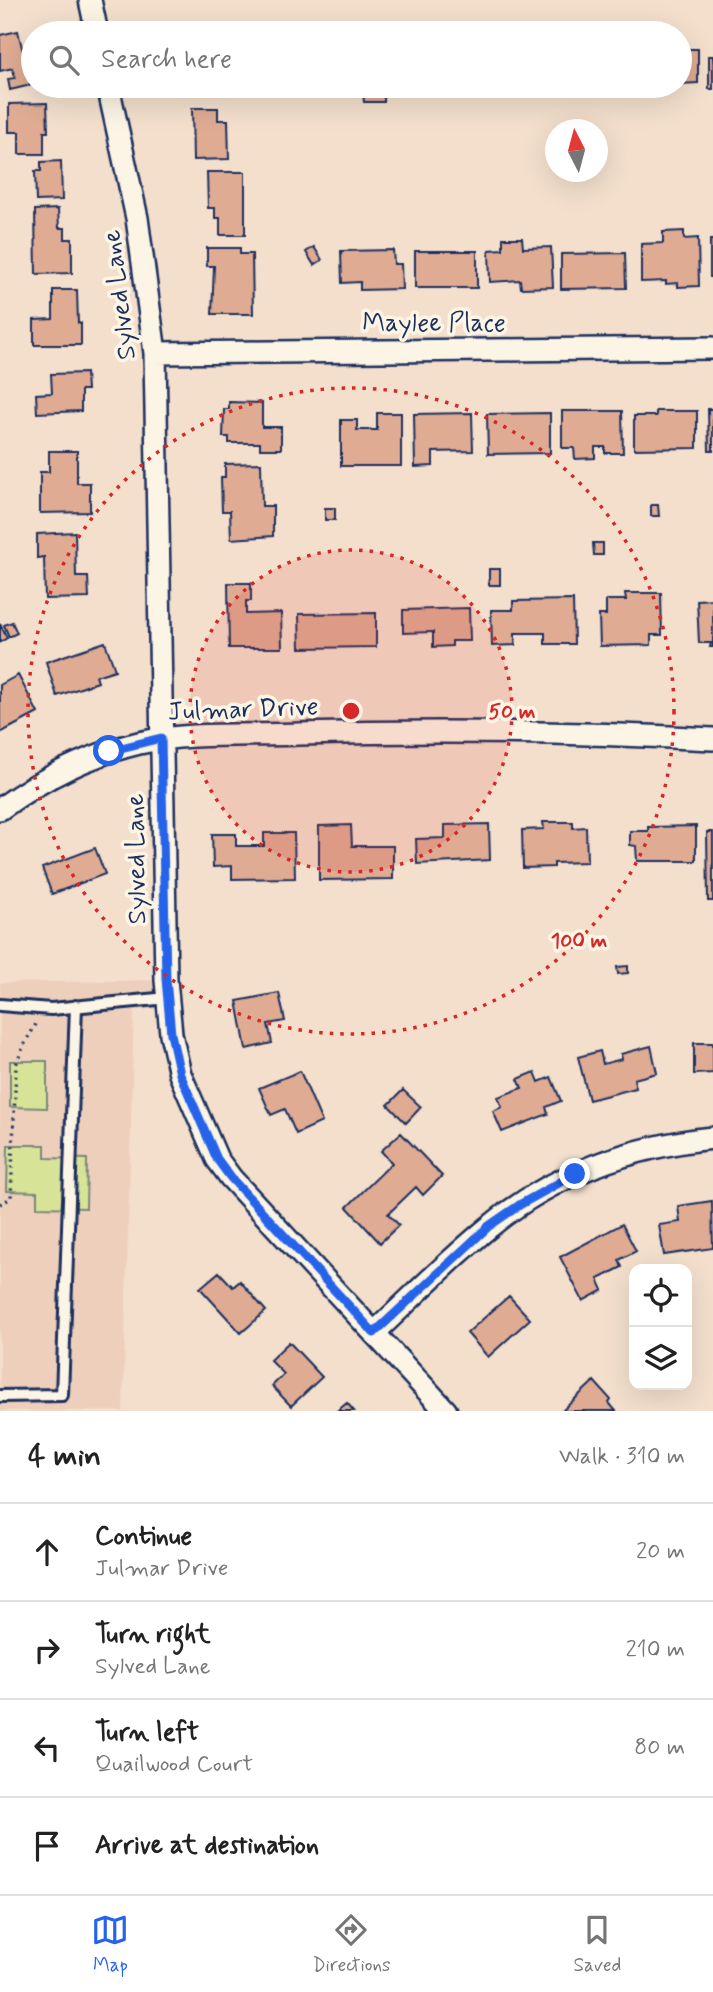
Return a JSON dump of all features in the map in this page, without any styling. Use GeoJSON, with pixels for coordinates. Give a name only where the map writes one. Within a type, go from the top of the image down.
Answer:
{"type":"FeatureCollection","features":[{"type":"Feature","properties":{"kind":"street"},"geometry":{"type":"LineString","coordinates":[[96,1],[97,21]]}},
{"type":"Feature","properties":{"kind":"street","name":"Sylved Lane"},"geometry":{"type":"LineString","coordinates":[[111,98],[137,218],[155,353],[168,998],[171,1034],[180,1074],[217,1159],[231,1178],[446,1411]]}},
{"type":"Feature","properties":{"kind":"street","name":"Maylee Place"},"geometry":{"type":"LineString","coordinates":[[155,353],[713,348]]}},
{"type":"Feature","properties":{"kind":"street","name":"Julmar Drive"},"geometry":{"type":"LineString","coordinates":[[0,809],[36,785],[109,751],[161,738],[412,731],[596,733],[713,738]]}},
{"type":"Feature","properties":{"kind":"street"},"geometry":{"type":"LineString","coordinates":[[374,1333],[489,1226],[521,1204],[575,1174],[611,1159],[650,1148],[713,1138]]}},
{"type":"Feature","properties":{"kind":"lane"},"geometry":{"type":"LineString","coordinates":[[0,1005],[51,1009],[168,998]]}},
{"type":"Feature","properties":{"kind":"lane"},"geometry":{"type":"LineString","coordinates":[[0,1396],[62,1395],[76,1006]]}},
{"type":"Feature","properties":{"kind":"path"},"geometry":{"type":"LineString","coordinates":[[0,1204],[11,1198],[16,1065],[29,1033],[37,1023]]}},
{"type":"Feature","properties":{"kind":"shaded area"},"geometry":{"type":"Polygon","coordinates":[[[166,980],[169,1008],[134,1010],[123,1411],[0,1411],[0,983],[166,980]]]}},
{"type":"Feature","properties":{"kind":"green space"},"geometry":{"type":"Polygon","coordinates":[[[10,1061],[47,1061],[47,1108],[10,1107],[10,1061]]]}},
{"type":"Feature","properties":{"kind":"green space"},"geometry":{"type":"Polygon","coordinates":[[[8,1145],[45,1145],[45,1158],[87,1159],[86,1208],[37,1207],[37,1192],[7,1191],[8,1145]]]}},
{"type":"Feature","properties":{"kind":"building"},"geometry":{"type":"Polygon","coordinates":[[[18,31],[21,43],[21,87],[10,90],[8,79],[15,78],[13,68],[0,71],[0,35],[18,31]]]}},
{"type":"Feature","properties":{"kind":"building"},"geometry":{"type":"Polygon","coordinates":[[[692,49],[698,49],[698,83],[692,83],[692,49]]]}},
{"type":"Feature","properties":{"kind":"building"},"geometry":{"type":"Polygon","coordinates":[[[709,56],[713,56],[713,89],[709,89],[709,56]]]}},
{"type":"Feature","properties":{"kind":"building"},"geometry":{"type":"Polygon","coordinates":[[[364,98],[384,98],[384,102],[364,102],[364,98]]]}},
{"type":"Feature","properties":{"kind":"building"},"geometry":{"type":"Polygon","coordinates":[[[47,103],[48,132],[44,132],[44,154],[19,154],[19,132],[9,132],[9,104],[47,103]]]}},
{"type":"Feature","properties":{"kind":"building"},"geometry":{"type":"Polygon","coordinates":[[[192,108],[218,108],[218,120],[228,120],[229,159],[193,160],[192,108]]]}},
{"type":"Feature","properties":{"kind":"building"},"geometry":{"type":"Polygon","coordinates":[[[61,161],[62,200],[36,201],[35,171],[41,171],[41,162],[61,161]]]}},
{"type":"Feature","properties":{"kind":"building"},"geometry":{"type":"Polygon","coordinates":[[[207,172],[245,172],[245,235],[220,235],[220,218],[215,218],[215,208],[208,208],[207,172]]]}},
{"type":"Feature","properties":{"kind":"building"},"geometry":{"type":"Polygon","coordinates":[[[58,209],[59,228],[65,228],[65,239],[72,239],[72,273],[36,274],[35,210],[58,209]]]}},
{"type":"Feature","properties":{"kind":"building"},"geometry":{"type":"Polygon","coordinates":[[[684,231],[684,239],[698,238],[699,286],[678,287],[678,283],[666,284],[666,281],[641,282],[641,244],[663,243],[663,232],[684,231]]]}},
{"type":"Feature","properties":{"kind":"building"},"geometry":{"type":"Polygon","coordinates":[[[503,238],[522,238],[523,248],[551,247],[553,287],[521,288],[520,280],[490,282],[489,250],[503,249],[503,238]]]}},
{"type":"Feature","properties":{"kind":"building"},"geometry":{"type":"Polygon","coordinates":[[[710,240],[713,240],[713,277],[710,277],[710,240]]]}},
{"type":"Feature","properties":{"kind":"building"},"geometry":{"type":"Polygon","coordinates":[[[314,247],[322,260],[314,265],[306,252],[314,247]]]}},
{"type":"Feature","properties":{"kind":"building"},"geometry":{"type":"Polygon","coordinates":[[[207,248],[240,248],[240,254],[252,254],[253,314],[212,314],[214,266],[207,266],[207,248]]]}},
{"type":"Feature","properties":{"kind":"building"},"geometry":{"type":"Polygon","coordinates":[[[393,250],[394,264],[401,264],[402,289],[360,290],[360,282],[342,283],[341,251],[393,250]]]}},
{"type":"Feature","properties":{"kind":"building"},"geometry":{"type":"Polygon","coordinates":[[[415,251],[477,251],[477,288],[415,288],[415,251]]]}},
{"type":"Feature","properties":{"kind":"building"},"geometry":{"type":"Polygon","coordinates":[[[625,253],[626,288],[561,289],[561,254],[625,253]]]}},
{"type":"Feature","properties":{"kind":"building"},"geometry":{"type":"Polygon","coordinates":[[[53,290],[77,290],[81,345],[34,345],[34,320],[53,319],[53,290]]]}},
{"type":"Feature","properties":{"kind":"building"},"geometry":{"type":"Polygon","coordinates":[[[86,373],[87,390],[81,390],[81,411],[37,413],[36,394],[52,393],[51,374],[86,373]]]}},
{"type":"Feature","properties":{"kind":"building"},"geometry":{"type":"Polygon","coordinates":[[[229,402],[262,403],[262,427],[281,427],[281,449],[260,449],[260,443],[229,443],[229,437],[223,437],[224,409],[229,409],[229,402]]]}},
{"type":"Feature","properties":{"kind":"building"},"geometry":{"type":"Polygon","coordinates":[[[708,409],[713,409],[713,451],[709,451],[708,409]]]}},
{"type":"Feature","properties":{"kind":"building"},"geometry":{"type":"Polygon","coordinates":[[[562,411],[622,411],[623,453],[605,453],[605,447],[595,447],[595,458],[575,459],[574,448],[562,448],[562,411]]]}},
{"type":"Feature","properties":{"kind":"building"},"geometry":{"type":"Polygon","coordinates":[[[656,411],[697,411],[697,448],[634,449],[634,416],[656,416],[656,411]]]}},
{"type":"Feature","properties":{"kind":"building"},"geometry":{"type":"Polygon","coordinates":[[[377,413],[401,413],[401,466],[341,466],[341,420],[357,420],[357,430],[377,430],[377,413]]]}},
{"type":"Feature","properties":{"kind":"building"},"geometry":{"type":"Polygon","coordinates":[[[472,413],[473,451],[433,452],[433,466],[415,467],[414,414],[472,413]]]}},
{"type":"Feature","properties":{"kind":"building"},"geometry":{"type":"Polygon","coordinates":[[[550,413],[550,453],[488,454],[487,414],[550,413]]]}},
{"type":"Feature","properties":{"kind":"building"},"geometry":{"type":"Polygon","coordinates":[[[49,451],[77,451],[77,483],[90,483],[90,512],[40,513],[40,472],[49,472],[49,451]]]}},
{"type":"Feature","properties":{"kind":"building"},"geometry":{"type":"Polygon","coordinates":[[[261,463],[262,506],[273,506],[273,536],[231,539],[230,511],[222,511],[221,477],[225,477],[225,464],[261,463]]]}},
{"type":"Feature","properties":{"kind":"building"},"geometry":{"type":"Polygon","coordinates":[[[651,505],[658,505],[659,516],[651,516],[651,505]]]}},
{"type":"Feature","properties":{"kind":"building"},"geometry":{"type":"Polygon","coordinates":[[[325,508],[335,508],[335,520],[325,520],[325,508]]]}},
{"type":"Feature","properties":{"kind":"building"},"geometry":{"type":"Polygon","coordinates":[[[75,532],[76,577],[88,577],[89,598],[45,599],[44,557],[37,558],[37,534],[75,532]]]}},
{"type":"Feature","properties":{"kind":"building"},"geometry":{"type":"Polygon","coordinates":[[[593,543],[603,543],[603,555],[594,555],[593,543]]]}},
{"type":"Feature","properties":{"kind":"building"},"geometry":{"type":"Polygon","coordinates":[[[489,569],[500,569],[500,585],[489,585],[489,569]]]}},
{"type":"Feature","properties":{"kind":"building"},"geometry":{"type":"Polygon","coordinates":[[[228,583],[251,583],[251,601],[246,601],[246,614],[281,613],[282,648],[229,648],[228,583]]]}},
{"type":"Feature","properties":{"kind":"building"},"geometry":{"type":"Polygon","coordinates":[[[625,593],[661,593],[662,635],[651,635],[651,645],[600,646],[599,615],[606,615],[606,600],[626,600],[625,593]]]}},
{"type":"Feature","properties":{"kind":"building"},"geometry":{"type":"Polygon","coordinates":[[[713,599],[713,647],[710,647],[711,643],[699,643],[697,600],[713,599]]]}},
{"type":"Feature","properties":{"kind":"building"},"geometry":{"type":"Polygon","coordinates":[[[573,600],[574,644],[545,644],[545,633],[515,633],[515,645],[492,646],[491,610],[513,610],[513,601],[573,600]]]}},
{"type":"Feature","properties":{"kind":"building"},"geometry":{"type":"Polygon","coordinates":[[[469,608],[470,641],[452,641],[452,646],[433,647],[433,632],[403,633],[403,610],[469,608]]]}},
{"type":"Feature","properties":{"kind":"building"},"geometry":{"type":"Polygon","coordinates":[[[376,613],[376,647],[300,648],[299,614],[376,613]]]}},
{"type":"Feature","properties":{"kind":"building"},"geometry":{"type":"Polygon","coordinates":[[[12,622],[17,633],[9,637],[4,625],[12,622]]]}},
{"type":"Feature","properties":{"kind":"building"},"geometry":{"type":"Polygon","coordinates":[[[0,624],[7,638],[0,642],[0,624]]]}},
{"type":"Feature","properties":{"kind":"building"},"geometry":{"type":"Polygon","coordinates":[[[105,642],[115,670],[96,676],[98,682],[57,696],[46,662],[105,642]]]}},
{"type":"Feature","properties":{"kind":"building"},"geometry":{"type":"Polygon","coordinates":[[[18,675],[38,713],[0,733],[0,685],[18,675]]]}},
{"type":"Feature","properties":{"kind":"building"},"geometry":{"type":"Polygon","coordinates":[[[543,822],[573,822],[573,828],[586,827],[587,862],[523,868],[522,830],[544,829],[543,822]]]}},
{"type":"Feature","properties":{"kind":"building"},"geometry":{"type":"Polygon","coordinates":[[[489,824],[490,860],[417,864],[416,839],[445,838],[445,825],[489,824]]]}},
{"type":"Feature","properties":{"kind":"building"},"geometry":{"type":"Polygon","coordinates":[[[351,825],[352,846],[393,846],[393,879],[319,880],[319,826],[351,825]]]}},
{"type":"Feature","properties":{"kind":"building"},"geometry":{"type":"Polygon","coordinates":[[[696,826],[696,861],[637,861],[636,846],[630,845],[630,831],[648,831],[648,827],[696,826]]]}},
{"type":"Feature","properties":{"kind":"building"},"geometry":{"type":"Polygon","coordinates":[[[707,832],[713,832],[713,901],[708,901],[707,832]]]}},
{"type":"Feature","properties":{"kind":"building"},"geometry":{"type":"Polygon","coordinates":[[[264,833],[294,833],[295,878],[232,879],[232,866],[213,867],[212,834],[236,834],[236,846],[264,846],[264,833]]]}},
{"type":"Feature","properties":{"kind":"building"},"geometry":{"type":"Polygon","coordinates":[[[95,848],[105,874],[52,894],[42,868],[95,848]]]}},
{"type":"Feature","properties":{"kind":"building"},"geometry":{"type":"Polygon","coordinates":[[[628,966],[628,973],[618,974],[617,967],[628,966]]]}},
{"type":"Feature","properties":{"kind":"building"},"geometry":{"type":"Polygon","coordinates":[[[279,993],[285,1021],[268,1024],[272,1043],[246,1049],[237,1001],[279,993]]]}},
{"type":"Feature","properties":{"kind":"building"},"geometry":{"type":"Polygon","coordinates":[[[694,1043],[713,1043],[713,1073],[694,1074],[694,1043]]]}},
{"type":"Feature","properties":{"kind":"building"},"geometry":{"type":"Polygon","coordinates":[[[651,1046],[657,1073],[634,1079],[636,1088],[589,1100],[578,1057],[600,1051],[603,1064],[622,1059],[621,1054],[651,1046]]]}},
{"type":"Feature","properties":{"kind":"building"},"geometry":{"type":"Polygon","coordinates":[[[300,1071],[322,1122],[296,1134],[285,1109],[271,1115],[259,1088],[300,1071]]]}},
{"type":"Feature","properties":{"kind":"building"},"geometry":{"type":"Polygon","coordinates":[[[535,1072],[539,1082],[551,1077],[561,1101],[546,1107],[548,1114],[502,1132],[493,1111],[502,1107],[498,1097],[522,1088],[518,1079],[535,1072]]]}},
{"type":"Feature","properties":{"kind":"building"},"geometry":{"type":"Polygon","coordinates":[[[403,1090],[421,1107],[406,1123],[388,1105],[403,1090]]]}},
{"type":"Feature","properties":{"kind":"building"},"geometry":{"type":"Polygon","coordinates":[[[401,1133],[442,1176],[423,1195],[416,1187],[388,1214],[399,1225],[380,1243],[347,1207],[392,1163],[381,1151],[401,1133]]]}},
{"type":"Feature","properties":{"kind":"building"},"geometry":{"type":"Polygon","coordinates":[[[712,1201],[713,1248],[664,1255],[659,1225],[680,1222],[678,1206],[712,1201]]]}},
{"type":"Feature","properties":{"kind":"building"},"geometry":{"type":"Polygon","coordinates":[[[622,1224],[636,1251],[619,1260],[622,1267],[598,1279],[603,1290],[583,1301],[560,1257],[622,1224]]]}},
{"type":"Feature","properties":{"kind":"building"},"geometry":{"type":"Polygon","coordinates":[[[219,1272],[233,1287],[240,1281],[266,1311],[241,1333],[200,1288],[219,1272]]]}},
{"type":"Feature","properties":{"kind":"building"},"geometry":{"type":"Polygon","coordinates":[[[509,1296],[530,1319],[488,1357],[467,1333],[509,1296]]]}},
{"type":"Feature","properties":{"kind":"building"},"geometry":{"type":"Polygon","coordinates":[[[289,1342],[322,1377],[291,1406],[272,1386],[284,1374],[270,1360],[289,1342]]]}},
{"type":"Feature","properties":{"kind":"building"},"geometry":{"type":"Polygon","coordinates":[[[594,1381],[611,1400],[609,1403],[616,1411],[562,1411],[594,1381]]]}},
{"type":"Feature","properties":{"kind":"building"},"geometry":{"type":"Polygon","coordinates":[[[347,1403],[354,1411],[337,1411],[347,1403]]]}},
{"type":"Feature","properties":{"kind":"route"},"geometry":{"type":"LineString","coordinates":[[109,751],[161,738],[166,979],[171,1034],[180,1074],[217,1159],[231,1178],[374,1333],[489,1226],[521,1204],[575,1174]]}}]}
